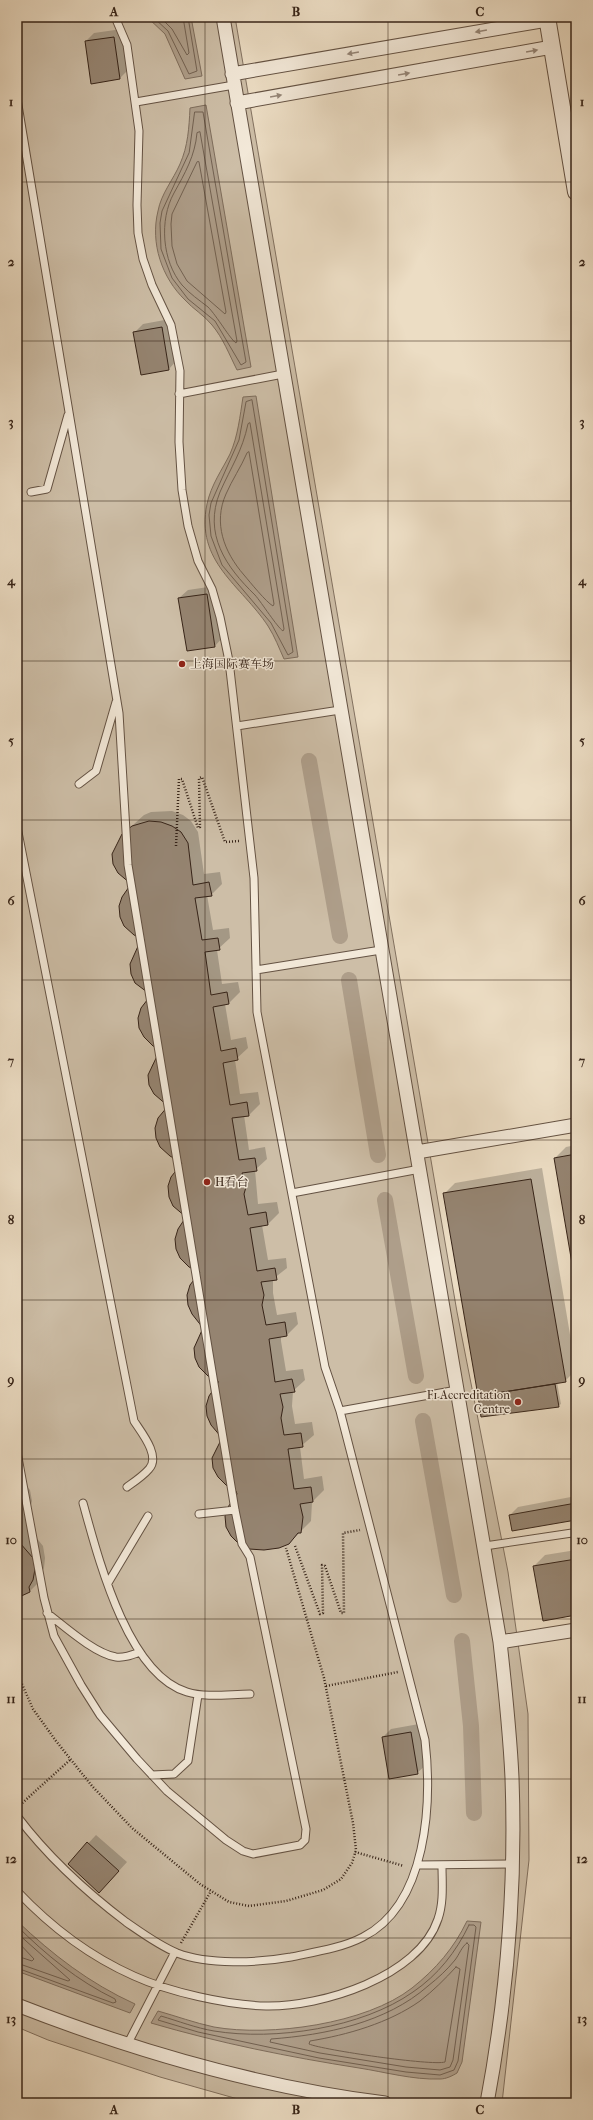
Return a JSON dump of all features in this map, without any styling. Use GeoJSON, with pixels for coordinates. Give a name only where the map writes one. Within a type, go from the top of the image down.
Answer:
{"type":"FeatureCollection","features":[{"type":"Feature","properties":{"kind":"street"},"geometry":{"type":"LineString","coordinates":[[223,17],[340,710],[485,1546],[500,1642],[510,1749],[512,1864],[509,1927],[502,2002],[487,2103]]}},
{"type":"Feature","properties":{"kind":"street"},"geometry":{"type":"LineString","coordinates":[[233,79],[547,18],[576,192]]}},
{"type":"Feature","properties":{"kind":"street"},"geometry":{"type":"LineString","coordinates":[[237,103],[552,47]]}},
{"type":"Feature","properties":{"kind":"street"},"geometry":{"type":"LineString","coordinates":[[417,1152],[576,1125]]}},
{"type":"Feature","properties":{"kind":"street"},"geometry":{"type":"LineString","coordinates":[[500,1642],[576,1630]]}},
{"type":"Feature","properties":{"kind":"street"},"geometry":{"type":"LineString","coordinates":[[17,2005],[127,2045],[216,2070],[278,2084],[385,2103]]}},
{"type":"Feature","properties":{"kind":"lane"},"geometry":{"type":"LineString","coordinates":[[17,1816],[60,1867],[92,1897],[149,1938],[175,1952],[205,1960],[275,1960],[342,1945],[364,1937],[383,1924],[396,1908],[408,1888],[417,1865],[428,1801],[428,1772],[425,1740],[340,1411],[325,1367],[257,1012],[254,878],[229,661],[220,617],[212,589],[198,561],[188,526],[182,490],[179,442],[180,371],[171,325],[152,285],[143,259],[138,233],[137,206],[140,146],[136,102],[127,45],[115,17]]}},
{"type":"Feature","properties":{"kind":"lane"},"geometry":{"type":"LineString","coordinates":[[136,102],[233,79]]}},
{"type":"Feature","properties":{"kind":"lane"},"geometry":{"type":"LineString","coordinates":[[17,99],[68,413],[117,700],[122,743],[128,865],[235,1510],[242,1544],[250,1557],[306,1829],[305,1840],[298,1846],[258,1854],[249,1854],[226,1840],[196,1817],[152,1775],[100,1715],[81,1685],[54,1636],[47,1613],[17,1452]]}},
{"type":"Feature","properties":{"kind":"lane"},"geometry":{"type":"LineString","coordinates":[[17,154],[23,137]]}},
{"type":"Feature","properties":{"kind":"lane"},"geometry":{"type":"LineString","coordinates":[[179,394],[283,374]]}},
{"type":"Feature","properties":{"kind":"lane"},"geometry":{"type":"LineString","coordinates":[[31,492],[47,489],[68,413]]}},
{"type":"Feature","properties":{"kind":"lane"},"geometry":{"type":"LineString","coordinates":[[79,784],[96,771],[117,700]]}},
{"type":"Feature","properties":{"kind":"lane"},"geometry":{"type":"LineString","coordinates":[[237,726],[340,710]]}},
{"type":"Feature","properties":{"kind":"lane"},"geometry":{"type":"LineString","coordinates":[[17,827],[134,1421],[147,1442],[152,1456],[150,1469],[127,1487]]}},
{"type":"Feature","properties":{"kind":"lane"},"geometry":{"type":"LineString","coordinates":[[256,970],[382,950]]}},
{"type":"Feature","properties":{"kind":"lane"},"geometry":{"type":"LineString","coordinates":[[292,1192],[420,1169]]}},
{"type":"Feature","properties":{"kind":"lane"},"geometry":{"type":"LineString","coordinates":[[340,1411],[457,1390]]}},
{"type":"Feature","properties":{"kind":"lane"},"geometry":{"type":"LineString","coordinates":[[83,1503],[95,1545],[127,1632],[140,1652],[156,1671],[169,1683],[187,1692],[198,1695],[250,1694]]}},
{"type":"Feature","properties":{"kind":"lane"},"geometry":{"type":"LineString","coordinates":[[199,1514],[235,1510]]}},
{"type":"Feature","properties":{"kind":"lane"},"geometry":{"type":"LineString","coordinates":[[108,1583],[148,1516]]}},
{"type":"Feature","properties":{"kind":"lane"},"geometry":{"type":"LineString","coordinates":[[485,1546],[572,1533]]}},
{"type":"Feature","properties":{"kind":"lane"},"geometry":{"type":"LineString","coordinates":[[47,1613],[78,1638],[113,1656],[130,1656],[140,1652]]}},
{"type":"Feature","properties":{"kind":"lane"},"geometry":{"type":"LineString","coordinates":[[152,1775],[174,1774],[188,1761],[198,1695]]}},
{"type":"Feature","properties":{"kind":"lane"},"geometry":{"type":"LineString","coordinates":[[417,1865],[512,1864]]}},
{"type":"Feature","properties":{"kind":"lane"},"geometry":{"type":"LineString","coordinates":[[17,1891],[57,1928],[82,1948],[135,1976],[158,1985],[223,2001],[266,2006],[302,2003],[369,1983],[400,1966],[426,1940],[434,1928],[441,1906],[442,1865]]}},
{"type":"Feature","properties":{"kind":"lane"},"geometry":{"type":"LineString","coordinates":[[127,2045],[175,1952]]}},
{"type":"Feature","properties":{"kind":"path"},"geometry":{"type":"LineString","coordinates":[[176,846],[179,778],[182,778],[198,828],[200,827],[199,778],[202,777],[225,842],[250,840]]}},
{"type":"Feature","properties":{"kind":"path"},"geometry":{"type":"LineString","coordinates":[[295,1546],[320,1614],[323,1614],[322,1565],[325,1566],[341,1614],[344,1613],[343,1533],[371,1528]]}},
{"type":"Feature","properties":{"kind":"path"},"geometry":{"type":"LineString","coordinates":[[17,1673],[33,1708],[92,1786],[132,1828],[211,1891],[229,1902],[249,1906],[286,1901],[307,1896],[322,1890],[341,1879],[352,1863],[355,1852],[353,1823],[326,1686],[286,1548]]}},
{"type":"Feature","properties":{"kind":"path"},"geometry":{"type":"LineString","coordinates":[[326,1686],[407,1670]]}},
{"type":"Feature","properties":{"kind":"path"},"geometry":{"type":"LineString","coordinates":[[17,1808],[71,1759]]}},
{"type":"Feature","properties":{"kind":"path"},"geometry":{"type":"LineString","coordinates":[[355,1852],[401,1866]]}},
{"type":"Feature","properties":{"kind":"path"},"geometry":{"type":"LineString","coordinates":[[175,1952],[192,1928],[211,1891]]}},
{"type":"Feature","properties":{"kind":"shaded area","name":"上海国际赛车场"},"geometry":{"type":"Polygon","coordinates":[[[17,17],[235,17],[457,1312],[508,1572],[528,1714],[529,1860],[502,2103],[252,2103],[160,2077],[48,2040],[17,2027],[17,17]]]}},
{"type":"Feature","properties":{"kind":"water"},"geometry":{"type":"Polygon","coordinates":[[[147,17],[191,17],[202,76],[185,79],[165,34],[147,17]]]}},
{"type":"Feature","properties":{"kind":"water"},"geometry":{"type":"Polygon","coordinates":[[[206,105],[251,367],[237,370],[226,346],[216,330],[206,318],[185,300],[170,281],[164,271],[157,247],[156,223],[158,211],[164,193],[180,164],[185,150],[189,130],[190,108],[206,105]]]}},
{"type":"Feature","properties":{"kind":"water"},"geometry":{"type":"Polygon","coordinates":[[[256,396],[298,657],[284,659],[268,626],[223,571],[214,557],[208,542],[205,524],[207,504],[211,490],[230,454],[235,440],[243,397],[256,396]]]}},
{"type":"Feature","properties":{"kind":"water"},"geometry":{"type":"Polygon","coordinates":[[[17,1921],[58,1957],[72,1967],[102,1987],[135,2004],[130,2013],[17,1971],[17,1921]]]}},
{"type":"Feature","properties":{"kind":"water"},"geometry":{"type":"Polygon","coordinates":[[[467,1921],[481,1922],[462,2062],[457,2073],[447,2078],[430,2079],[409,2077],[307,2059],[228,2043],[151,2023],[158,2011],[214,2027],[237,2030],[289,2029],[344,2019],[370,2011],[393,2000],[412,1988],[437,1966],[462,1931],[467,1921]]]}},
{"type":"Feature","properties":{"kind":"building"},"geometry":{"type":"Polygon","coordinates":[[[114,37],[120,79],[91,84],[85,41],[114,37]]]}},
{"type":"Feature","properties":{"kind":"building"},"geometry":{"type":"Polygon","coordinates":[[[162,327],[169,370],[141,375],[133,332],[162,327]]]}},
{"type":"Feature","properties":{"kind":"building"},"geometry":{"type":"Polygon","coordinates":[[[207,594],[215,647],[187,651],[178,598],[207,594]]]}},
{"type":"Feature","properties":{"kind":"building","name":"H看台"},"geometry":{"type":"Polygon","coordinates":[[[149,821],[161,822],[172,826],[181,832],[188,843],[193,885],[209,882],[212,896],[195,898],[202,940],[218,938],[220,950],[205,952],[211,995],[227,992],[229,1004],[213,1007],[221,1051],[236,1048],[238,1060],[223,1063],[230,1105],[247,1102],[249,1116],[232,1118],[239,1160],[255,1158],[257,1171],[242,1173],[246,1187],[244,1194],[248,1215],[266,1212],[268,1225],[250,1228],[257,1271],[275,1268],[277,1280],[261,1282],[264,1295],[262,1305],[266,1325],[285,1322],[287,1336],[269,1339],[275,1382],[292,1379],[295,1392],[280,1394],[283,1407],[281,1418],[284,1435],[301,1433],[303,1447],[288,1449],[294,1489],[311,1487],[313,1502],[300,1504],[303,1517],[301,1533],[298,1533],[289,1544],[279,1548],[264,1550],[249,1549],[240,1545],[231,1536],[226,1527],[225,1516],[228,1507],[237,1494],[236,1491],[227,1486],[218,1477],[213,1468],[212,1458],[222,1438],[211,1425],[207,1416],[206,1406],[209,1396],[218,1381],[208,1376],[199,1367],[195,1358],[194,1348],[203,1328],[192,1314],[188,1305],[187,1295],[190,1285],[200,1272],[189,1267],[180,1258],[176,1249],[175,1239],[178,1229],[186,1217],[173,1206],[169,1197],[168,1186],[171,1177],[182,1163],[170,1156],[160,1147],[156,1138],[155,1128],[158,1118],[168,1106],[154,1094],[149,1085],[148,1075],[158,1054],[163,1050],[153,1046],[144,1037],[139,1028],[138,1018],[141,1008],[151,995],[135,983],[131,974],[130,964],[139,944],[145,940],[134,935],[124,926],[120,917],[119,906],[122,897],[131,884],[118,873],[113,864],[112,854],[122,834],[132,826],[149,821]]]}},
{"type":"Feature","properties":{"kind":"building"},"geometry":{"type":"Polygon","coordinates":[[[576,1154],[576,1171],[572,1172],[576,1195],[576,1287],[554,1158],[576,1154]]]}},
{"type":"Feature","properties":{"kind":"building"},"geometry":{"type":"Polygon","coordinates":[[[531,1179],[566,1382],[478,1396],[443,1193],[531,1179]]]}},
{"type":"Feature","properties":{"kind":"building","name":"F1 Accreditation Centre"},"geometry":{"type":"Polygon","coordinates":[[[555,1384],[559,1407],[481,1417],[478,1396],[555,1384]]]}},
{"type":"Feature","properties":{"kind":"building"},"geometry":{"type":"Polygon","coordinates":[[[17,1498],[21,1513],[17,1528],[17,1498]]]}},
{"type":"Feature","properties":{"kind":"building"},"geometry":{"type":"Polygon","coordinates":[[[576,1503],[576,1520],[512,1531],[509,1515],[576,1503]]]}},
{"type":"Feature","properties":{"kind":"building"},"geometry":{"type":"Polygon","coordinates":[[[17,1528],[20,1543],[33,1558],[35,1569],[33,1580],[29,1587],[30,1592],[17,1598],[17,1528]]]}},
{"type":"Feature","properties":{"kind":"building"},"geometry":{"type":"Polygon","coordinates":[[[576,1559],[576,1615],[543,1621],[533,1566],[576,1559]]]}},
{"type":"Feature","properties":{"kind":"building"},"geometry":{"type":"Polygon","coordinates":[[[411,1732],[418,1774],[389,1779],[382,1737],[411,1732]]]}},
{"type":"Feature","properties":{"kind":"building"},"geometry":{"type":"Polygon","coordinates":[[[87,1842],[119,1871],[99,1893],[68,1864],[87,1842]]]}},
{"type":"Feature","properties":{"kind":"waterway"},"geometry":{"type":"LineString","coordinates":[[309,761],[340,936]]}},
{"type":"Feature","properties":{"kind":"waterway"},"geometry":{"type":"LineString","coordinates":[[349,980],[378,1155]]}},
{"type":"Feature","properties":{"kind":"waterway"},"geometry":{"type":"LineString","coordinates":[[385,1200],[416,1376]]}},
{"type":"Feature","properties":{"kind":"waterway"},"geometry":{"type":"LineString","coordinates":[[423,1421],[454,1595]]}},
{"type":"Feature","properties":{"kind":"waterway"},"geometry":{"type":"LineString","coordinates":[[462,1641],[471,1726],[474,1813]]}},
{"type":"Feature","properties":{"kind":"place","name":"上海国际赛车场"},"geometry":{"type":"Point","coordinates":[182,664]}},
{"type":"Feature","properties":{"kind":"place","name":"H看台"},"geometry":{"type":"Point","coordinates":[207,1182]}},
{"type":"Feature","properties":{"kind":"place","name":"F1 Accreditation Centre"},"geometry":{"type":"Point","coordinates":[518,1402]}}]}
